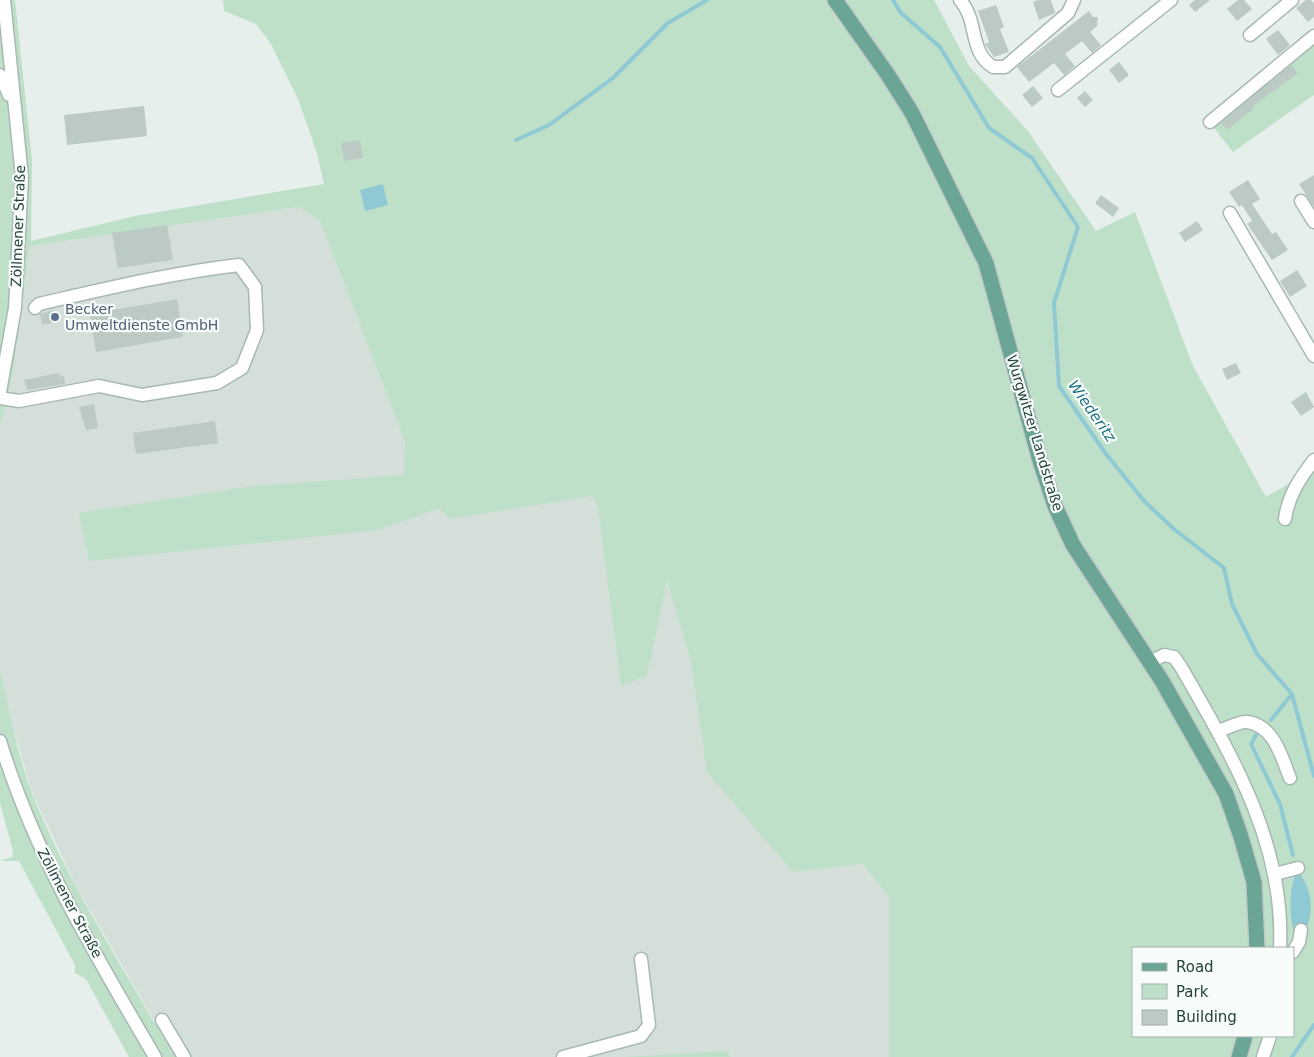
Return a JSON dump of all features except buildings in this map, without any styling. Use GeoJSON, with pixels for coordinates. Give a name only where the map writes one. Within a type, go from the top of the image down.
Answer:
{"type":"FeatureCollection","features":[{"type":"Feature","properties":{"kind":"main road","name":"Wurgwitzer Landstraße"},"geometry":{"type":"LineString","coordinates":[[835,0],[888,75],[924,137],[986,263],[1055,506],[1073,545],[1099,589],[1150,662],[1195,736],[1226,794],[1254,882],[1257,947]]}},
{"type":"Feature","properties":{"kind":"main road"},"geometry":{"type":"LineString","coordinates":[[1239,1057],[1245,1037]]}},
{"type":"Feature","properties":{"kind":"street","name":"Zöllmener Straße"},"geometry":{"type":"LineString","coordinates":[[0,392],[14,308],[22,177],[4,0]]}},
{"type":"Feature","properties":{"kind":"street"},"geometry":{"type":"LineString","coordinates":[[960,0],[967,8],[972,20],[975,45],[979,54],[993,67],[1006,66],[1068,13],[1074,0]]}},
{"type":"Feature","properties":{"kind":"street"},"geometry":{"type":"LineString","coordinates":[[1058,90],[1171,0]]}},
{"type":"Feature","properties":{"kind":"street"},"geometry":{"type":"LineString","coordinates":[[1250,35],[1292,0]]}},
{"type":"Feature","properties":{"kind":"street"},"geometry":{"type":"LineString","coordinates":[[1210,122],[1314,36]]}},
{"type":"Feature","properties":{"kind":"street"},"geometry":{"type":"LineString","coordinates":[[0,75],[14,110]]}},
{"type":"Feature","properties":{"kind":"street"},"geometry":{"type":"LineString","coordinates":[[1301,201],[1314,222]]}},
{"type":"Feature","properties":{"kind":"street"},"geometry":{"type":"LineString","coordinates":[[1230,213],[1314,356]]}},
{"type":"Feature","properties":{"kind":"street"},"geometry":{"type":"LineString","coordinates":[[0,398],[19,401],[99,386],[142,395],[217,383],[242,368],[257,330],[255,287],[239,265],[200,270],[94,292],[39,304],[35,308],[14,308]]}},
{"type":"Feature","properties":{"kind":"street"},"geometry":{"type":"LineString","coordinates":[[1285,520],[1287,506],[1298,482],[1314,460]]}},
{"type":"Feature","properties":{"kind":"street"},"geometry":{"type":"LineString","coordinates":[[1150,662],[1164,655],[1174,657],[1218,732],[1257,812],[1264,829],[1275,874],[1280,947]]}},
{"type":"Feature","properties":{"kind":"street"},"geometry":{"type":"LineString","coordinates":[[1218,732],[1246,722],[1260,727],[1275,742],[1290,778]]}},
{"type":"Feature","properties":{"kind":"street","name":"Zöllmener Straße"},"geometry":{"type":"LineString","coordinates":[[0,741],[19,797],[61,893],[155,1057]]}},
{"type":"Feature","properties":{"kind":"street"},"geometry":{"type":"LineString","coordinates":[[1275,874],[1298,868]]}},
{"type":"Feature","properties":{"kind":"street"},"geometry":{"type":"LineString","coordinates":[[1294,950],[1299,942],[1301,930]]}},
{"type":"Feature","properties":{"kind":"street"},"geometry":{"type":"LineString","coordinates":[[562,1057],[642,1036],[649,1025],[641,960]]}},
{"type":"Feature","properties":{"kind":"street"},"geometry":{"type":"LineString","coordinates":[[162,1020],[184,1057]]}},
{"type":"Feature","properties":{"kind":"street"},"geometry":{"type":"LineString","coordinates":[[1263,1057],[1270,1037]]}},
{"type":"Feature","properties":{"kind":"shaded area"},"geometry":{"type":"Polygon","coordinates":[[[299,207],[320,221],[405,442],[405,476],[565,464],[667,579],[691,662],[793,872],[863,864],[889,897],[889,1057],[193,1057],[168,1016],[156,1024],[76,886],[32,792],[12,724],[0,668],[0,427],[13,374],[30,246],[299,207]]]}},
{"type":"Feature","properties":{"kind":"green space"},"geometry":{"type":"Polygon","coordinates":[[[0,0],[15,0],[32,161],[31,241],[135,216],[324,184],[317,153],[298,99],[271,44],[256,24],[224,11],[223,0],[934,0],[969,66],[1028,131],[1096,231],[1135,212],[1193,366],[1266,497],[1314,469],[1314,1057],[889,1057],[889,897],[863,864],[793,872],[707,772],[691,662],[667,580],[647,676],[621,686],[598,506],[592,496],[450,519],[439,508],[378,530],[89,561],[79,513],[254,486],[404,475],[405,442],[320,221],[299,207],[30,246],[13,374],[0,427],[0,0]]]}},
{"type":"Feature","properties":{"kind":"green space"},"geometry":{"type":"Polygon","coordinates":[[[1314,35],[1314,95],[1233,152],[1209,122],[1314,35]]]}},
{"type":"Feature","properties":{"kind":"green space"},"geometry":{"type":"Polygon","coordinates":[[[0,668],[27,778],[59,853],[89,911],[155,1024],[168,1016],[193,1057],[129,1057],[86,979],[75,973],[75,965],[19,861],[0,861],[12,857],[13,851],[0,803],[0,668]]]}},
{"type":"Feature","properties":{"kind":"green space"},"geometry":{"type":"Polygon","coordinates":[[[727,1051],[730,1057],[624,1057],[727,1051]]]}},
{"type":"Feature","properties":{"kind":"water"},"geometry":{"type":"Polygon","coordinates":[[[383,184],[388,205],[365,211],[360,190],[383,184]]]}},
{"type":"Feature","properties":{"kind":"water"},"geometry":{"type":"Polygon","coordinates":[[[1300,874],[1308,888],[1311,911],[1304,933],[1295,933],[1291,913],[1291,896],[1295,876],[1300,874]]]}},
{"type":"Feature","properties":{"kind":"waterway"},"geometry":{"type":"LineString","coordinates":[[516,140],[549,125],[613,78],[668,23],[707,0]]}},
{"type":"Feature","properties":{"kind":"waterway","name":"Wiederitz"},"geometry":{"type":"LineString","coordinates":[[893,0],[900,12],[940,47],[989,128],[1032,158],[1078,227],[1054,303],[1059,386],[1106,454],[1145,502],[1174,529],[1224,568],[1232,604],[1257,654],[1292,694],[1314,776]]}},
{"type":"Feature","properties":{"kind":"waterway"},"geometry":{"type":"LineString","coordinates":[[1271,720],[1292,694]]}},
{"type":"Feature","properties":{"kind":"waterway"},"geometry":{"type":"LineString","coordinates":[[1256,735],[1251,744],[1280,804],[1293,855]]}},
{"type":"Feature","properties":{"kind":"waterway","name":"Wiederitz"},"geometry":{"type":"LineString","coordinates":[[1292,1057],[1314,1025]]}},
{"type":"Feature","properties":{"kind":"place","name":"Becker Umweltdienste GmbH"},"geometry":{"type":"Point","coordinates":[55,317]}}]}
